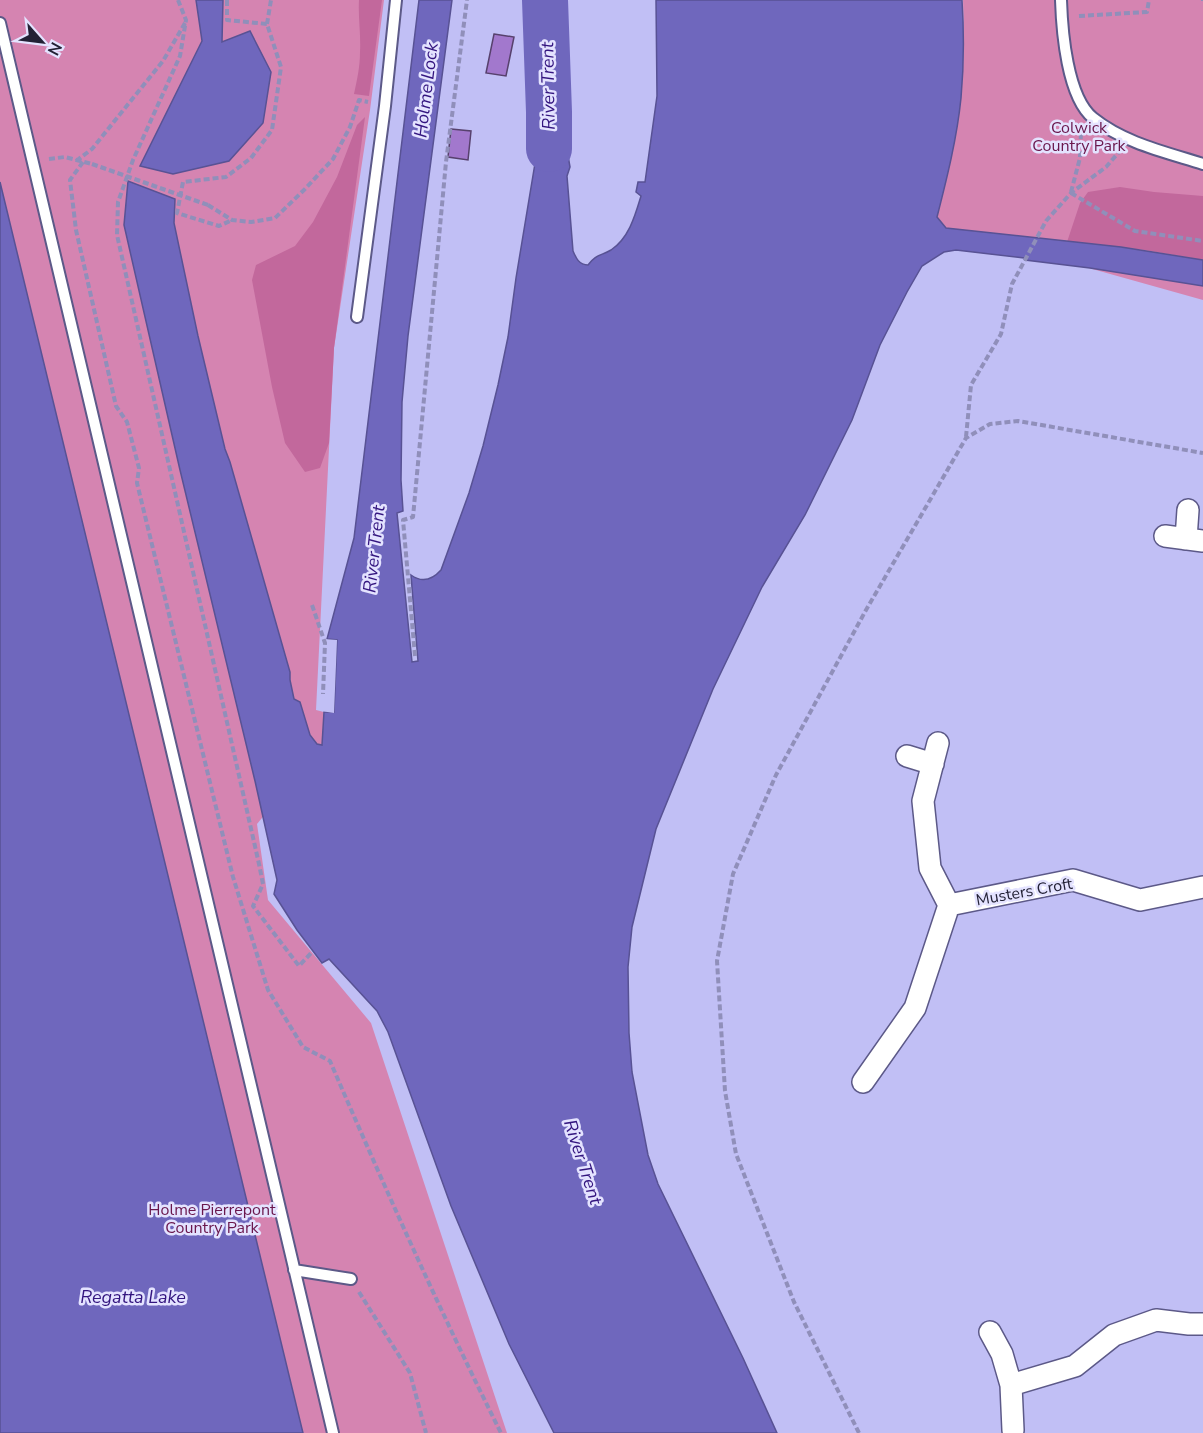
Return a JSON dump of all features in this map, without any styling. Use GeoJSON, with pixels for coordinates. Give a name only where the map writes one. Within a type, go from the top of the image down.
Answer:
{"type":"FeatureCollection","features":[{"type":"Feature","properties":{"kind":"street"},"geometry":{"type":"LineString","coordinates":[[1185,538],[1188,510]]}},
{"type":"Feature","properties":{"kind":"street"},"geometry":{"type":"LineString","coordinates":[[863,1082],[915,1008],[949,905],[930,868],[923,801],[938,743]]}},
{"type":"Feature","properties":{"kind":"street"},"geometry":{"type":"LineString","coordinates":[[907,756],[933,764]]}},
{"type":"Feature","properties":{"kind":"street","name":"Musters Croft"},"geometry":{"type":"LineString","coordinates":[[949,905],[1073,880],[1140,900],[1203,887]]}},
{"type":"Feature","properties":{"kind":"street"},"geometry":{"type":"LineString","coordinates":[[1011,1385],[1075,1366],[1114,1335],[1156,1320],[1203,1324]]}},
{"type":"Feature","properties":{"kind":"street"},"geometry":{"type":"LineString","coordinates":[[990,1332],[1002,1354],[1011,1385],[1014,1431]]}},
{"type":"Feature","properties":{"kind":"lane"},"geometry":{"type":"LineString","coordinates":[[357,316],[385,106],[396,0]]}},
{"type":"Feature","properties":{"kind":"lane"},"geometry":{"type":"LineString","coordinates":[[1061,0],[1065,50],[1073,85],[1083,106],[1092,117],[1129,140],[1203,164]]}},
{"type":"Feature","properties":{"kind":"lane"},"geometry":{"type":"LineString","coordinates":[[0,23],[333,1433]]}},
{"type":"Feature","properties":{"kind":"lane"},"geometry":{"type":"LineString","coordinates":[[294,1270],[351,1279]]}},
{"type":"Feature","properties":{"kind":"path"},"geometry":{"type":"LineString","coordinates":[[178,0],[186,20],[180,56],[133,160],[118,202],[117,235],[259,864],[262,884],[254,906],[299,966],[312,952]]}},
{"type":"Feature","properties":{"kind":"path"},"geometry":{"type":"LineString","coordinates":[[227,0],[227,20],[267,24]]}},
{"type":"Feature","properties":{"kind":"path"},"geometry":{"type":"LineString","coordinates":[[232,220],[219,226],[177,213],[183,182],[226,177],[251,158],[273,130],[281,67],[267,24],[271,0]]}},
{"type":"Feature","properties":{"kind":"path"},"geometry":{"type":"LineString","coordinates":[[415,656],[403,520],[413,517],[446,162],[467,0]]}},
{"type":"Feature","properties":{"kind":"path"},"geometry":{"type":"LineString","coordinates":[[1062,17],[1147,12],[1149,0]]}},
{"type":"Feature","properties":{"kind":"path"},"geometry":{"type":"LineString","coordinates":[[76,160],[92,149],[163,61],[186,20]]}},
{"type":"Feature","properties":{"kind":"path"},"geometry":{"type":"LineString","coordinates":[[33,162],[65,157],[92,164],[208,205],[232,220],[251,222],[275,218],[333,159],[350,127],[359,100],[385,106]]}},
{"type":"Feature","properties":{"kind":"path"},"geometry":{"type":"LineString","coordinates":[[1071,193],[1080,158],[1081,129],[1092,117]]}},
{"type":"Feature","properties":{"kind":"path"},"geometry":{"type":"LineString","coordinates":[[859,1433],[794,1302],[736,1154],[725,1091],[717,961],[733,873],[776,775],[866,610],[966,438],[971,385],[1001,334],[1012,284],[1046,221],[1071,193],[1106,167],[1129,140]]}},
{"type":"Feature","properties":{"kind":"path"},"geometry":{"type":"LineString","coordinates":[[83,162],[70,180],[76,230],[116,406],[127,422],[139,468],[137,483],[233,877],[268,990],[303,1047],[330,1061],[413,1248],[501,1433]]}},
{"type":"Feature","properties":{"kind":"path"},"geometry":{"type":"LineString","coordinates":[[1071,193],[1135,231],[1203,241]]}},
{"type":"Feature","properties":{"kind":"path"},"geometry":{"type":"LineString","coordinates":[[966,438],[990,424],[1018,421],[1203,453]]}},
{"type":"Feature","properties":{"kind":"path"},"geometry":{"type":"LineString","coordinates":[[312,605],[325,643],[323,694]]}},
{"type":"Feature","properties":{"kind":"path"},"geometry":{"type":"LineString","coordinates":[[351,1279],[410,1373],[426,1433]]}},
{"type":"Feature","properties":{"kind":"green space","name":"Holme Pierrepont Country Park"},"geometry":{"type":"Polygon","coordinates":[[[0,0],[384,0],[334,348],[316,710],[324,712],[322,745],[257,824],[268,900],[371,1023],[507,1433],[0,1433],[0,0]]]}},
{"type":"Feature","properties":{"kind":"green space","name":"Colwick Country Park"},"geometry":{"type":"Polygon","coordinates":[[[963,0],[1203,0],[1203,300],[946,228],[937,217],[951,158],[961,98],[963,0]]]}},
{"type":"Feature","properties":{"kind":"shaded area"},"geometry":{"type":"Polygon","coordinates":[[[359,0],[382,0],[369,96],[354,94],[360,58],[359,0]]]}},
{"type":"Feature","properties":{"kind":"shaded area"},"geometry":{"type":"Polygon","coordinates":[[[365,117],[334,348],[329,443],[320,468],[305,472],[285,443],[252,280],[256,265],[295,246],[313,222],[337,177],[357,125],[365,117]]]}},
{"type":"Feature","properties":{"kind":"shaded area"},"geometry":{"type":"Polygon","coordinates":[[[1120,187],[1203,196],[1203,260],[1145,250],[1067,242],[1080,203],[1088,192],[1120,187]]]}},
{"type":"Feature","properties":{"kind":"water"},"geometry":{"type":"Polygon","coordinates":[[[196,0],[223,0],[222,42],[250,31],[271,72],[263,123],[229,161],[173,174],[140,166],[202,41],[196,0]]]}},
{"type":"Feature","properties":{"kind":"water","name":"Holme Lock"},"geometry":{"type":"Polygon","coordinates":[[[419,0],[452,0],[408,336],[402,402],[403,511],[397,513],[412,662],[418,661],[411,575],[419,579],[427,579],[441,570],[469,493],[498,385],[508,337],[544,109],[543,89],[553,83],[563,90],[566,144],[570,167],[567,176],[573,251],[580,262],[588,265],[596,257],[611,250],[622,239],[630,226],[641,196],[636,192],[638,182],[645,182],[657,96],[656,0],[962,0],[961,98],[948,173],[937,217],[946,228],[1121,247],[1203,260],[1203,286],[1025,260],[1024,258],[956,250],[944,252],[922,266],[880,345],[852,420],[805,515],[762,587],[713,689],[656,829],[632,927],[628,967],[632,1072],[648,1155],[658,1184],[777,1433],[554,1433],[509,1344],[451,1206],[388,1032],[377,1011],[329,959],[322,963],[274,894],[277,880],[255,781],[124,225],[128,181],[175,199],[174,223],[225,449],[290,672],[294,699],[300,702],[310,735],[317,744],[322,745],[324,712],[334,712],[337,640],[327,639],[354,538],[419,0]]]}},
{"type":"Feature","properties":{"kind":"water","name":"Regatta Lake"},"geometry":{"type":"Polygon","coordinates":[[[0,182],[303,1433],[0,1433],[0,182]]]}},
{"type":"Feature","properties":{"kind":"pier"},"geometry":{"type":"Polygon","coordinates":[[[324,639],[337,640],[334,713],[321,711],[331,709],[334,643],[326,642],[324,639]]]}},
{"type":"Feature","properties":{"kind":"building"},"geometry":{"type":"Polygon","coordinates":[[[494,34],[514,37],[506,76],[486,73],[494,34]]]}},
{"type":"Feature","properties":{"kind":"building"},"geometry":{"type":"Polygon","coordinates":[[[451,129],[471,131],[468,160],[448,157],[451,129]]]}},
{"type":"Feature","properties":{"kind":"waterway","name":"River Trent"},"geometry":{"type":"LineString","coordinates":[[545,0],[549,149]]}}]}
